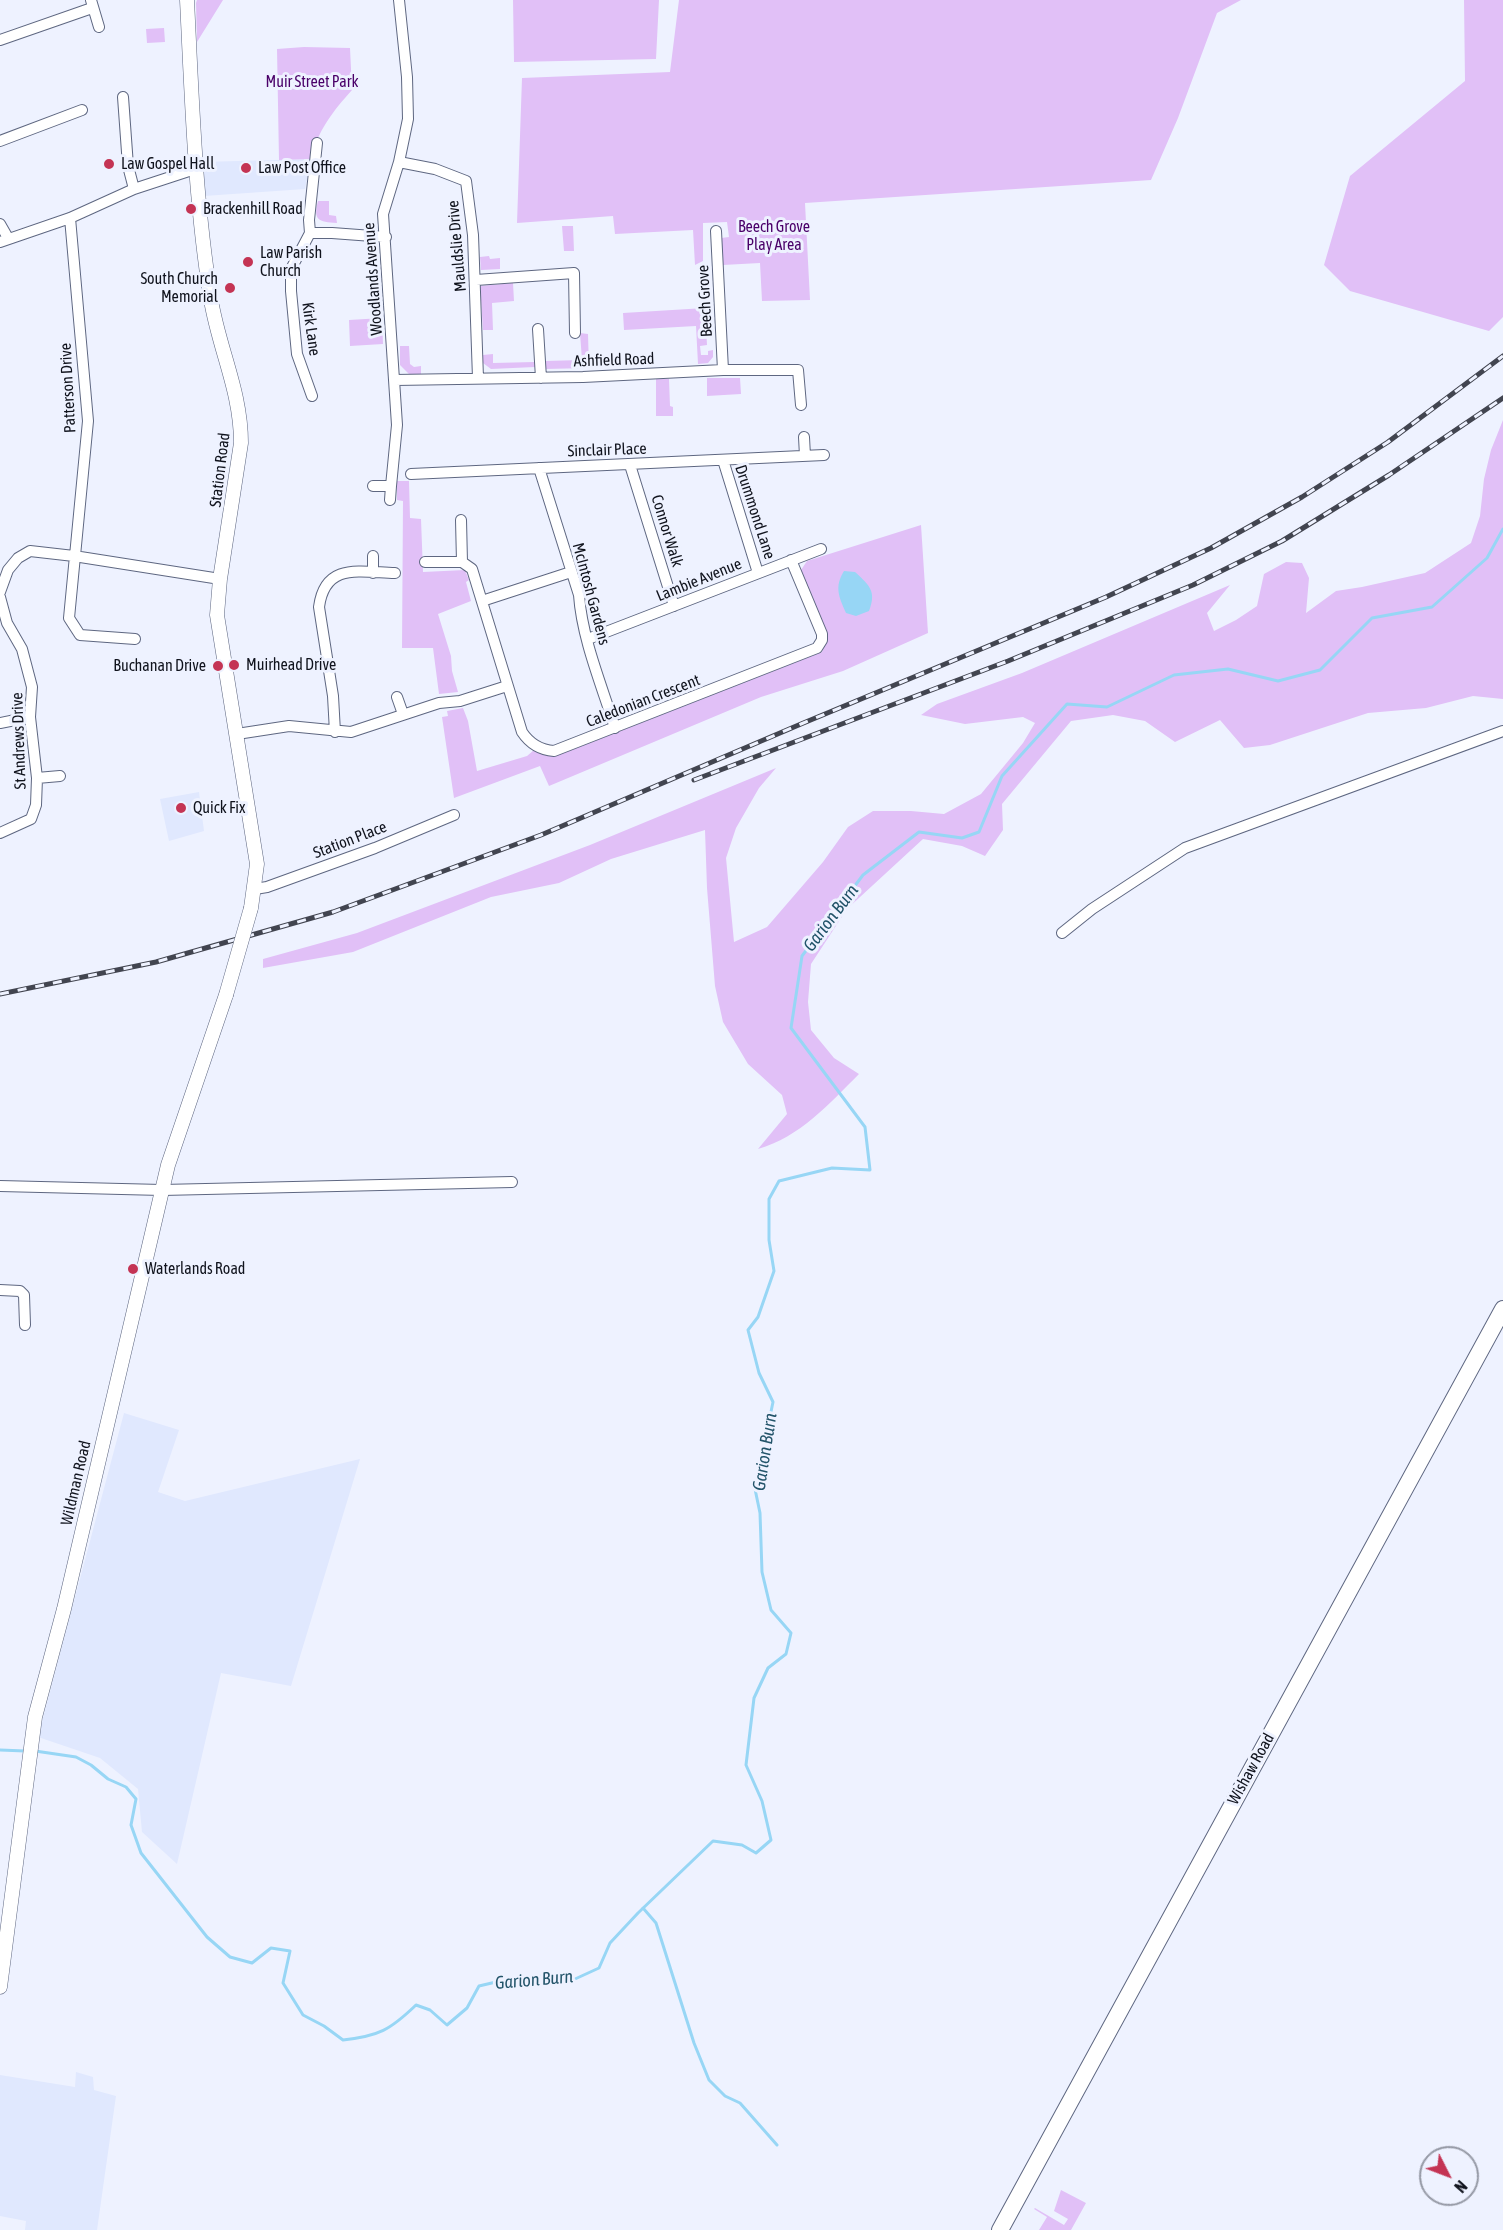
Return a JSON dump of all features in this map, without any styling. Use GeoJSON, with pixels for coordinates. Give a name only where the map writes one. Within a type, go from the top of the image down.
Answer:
{"type":"FeatureCollection","features":[{"type":"Feature","properties":{"kind":"main road","name":"Station Road"},"geometry":{"type":"LineString","coordinates":[[187,0],[195,169],[212,303],[235,389],[241,423],[241,443],[220,579],[217,615],[257,864],[251,908],[226,995]]}},
{"type":"Feature","properties":{"kind":"main road","name":"Wildman Road"},"geometry":{"type":"LineString","coordinates":[[0,1987],[31,1740],[37,1709],[64,1609],[162,1190],[181,1123],[226,995]]}},
{"type":"Feature","properties":{"kind":"main road","name":"Wishaw Road"},"geometry":{"type":"LineString","coordinates":[[1000,2230],[1503,1309]]}},
{"type":"Feature","properties":{"kind":"street","name":"Woodlands Avenue"},"geometry":{"type":"LineString","coordinates":[[390,500],[396,448],[395,380],[383,214],[399,162],[408,119],[407,77],[399,0]]}},
{"type":"Feature","properties":{"kind":"street"},"geometry":{"type":"LineString","coordinates":[[0,40],[92,4],[99,27]]}},
{"type":"Feature","properties":{"kind":"street"},"geometry":{"type":"LineString","coordinates":[[123,97],[128,166],[134,189]]}},
{"type":"Feature","properties":{"kind":"street"},"geometry":{"type":"LineString","coordinates":[[0,141],[82,110]]}},
{"type":"Feature","properties":{"kind":"street"},"geometry":{"type":"LineString","coordinates":[[317,142],[309,220],[310,233],[386,237]]}},
{"type":"Feature","properties":{"kind":"street","name":"Mauldslie Drive"},"geometry":{"type":"LineString","coordinates":[[399,162],[435,169],[466,181],[476,280],[478,378]]}},
{"type":"Feature","properties":{"kind":"street"},"geometry":{"type":"LineString","coordinates":[[0,224],[4,240],[70,218],[134,189],[195,169]]}},
{"type":"Feature","properties":{"kind":"street","name":"Patterson Drive"},"geometry":{"type":"LineString","coordinates":[[70,218],[88,421],[69,618],[80,635],[135,639]]}},
{"type":"Feature","properties":{"kind":"street","name":"Beech Grove"},"geometry":{"type":"LineString","coordinates":[[716,231],[723,370]]}},
{"type":"Feature","properties":{"kind":"street","name":"Kirk Lane"},"geometry":{"type":"LineString","coordinates":[[310,233],[297,253],[291,268],[291,291],[297,354],[312,396]]}},
{"type":"Feature","properties":{"kind":"street"},"geometry":{"type":"LineString","coordinates":[[476,280],[574,273],[575,333]]}},
{"type":"Feature","properties":{"kind":"street"},"geometry":{"type":"LineString","coordinates":[[538,329],[541,378]]}},
{"type":"Feature","properties":{"kind":"street","name":"Ashfield Road"},"geometry":{"type":"LineString","coordinates":[[395,380],[541,378],[723,370],[798,370],[801,405]]}},
{"type":"Feature","properties":{"kind":"street"},"geometry":{"type":"LineString","coordinates":[[804,437],[805,456]]}},
{"type":"Feature","properties":{"kind":"street","name":"Sinclair Place"},"geometry":{"type":"LineString","coordinates":[[411,474],[824,455]]}},
{"type":"Feature","properties":{"kind":"street","name":"Drummond Lane"},"geometry":{"type":"LineString","coordinates":[[723,460],[758,573]]}},
{"type":"Feature","properties":{"kind":"street","name":"Connor Walk"},"geometry":{"type":"LineString","coordinates":[[630,465],[674,606]]}},
{"type":"Feature","properties":{"kind":"street","name":"McIntosh Gardens"},"geometry":{"type":"LineString","coordinates":[[539,468],[579,595],[580,610],[615,728]]}},
{"type":"Feature","properties":{"kind":"street"},"geometry":{"type":"LineString","coordinates":[[372,486],[391,486]]}},
{"type":"Feature","properties":{"kind":"street"},"geometry":{"type":"LineString","coordinates":[[425,562],[462,562],[461,520]]}},
{"type":"Feature","properties":{"kind":"street","name":"Lambie Avenue"},"geometry":{"type":"LineString","coordinates":[[588,639],[821,549]]}},
{"type":"Feature","properties":{"kind":"street"},"geometry":{"type":"LineString","coordinates":[[0,592],[8,570],[18,558],[30,551],[220,579]]}},
{"type":"Feature","properties":{"kind":"street"},"geometry":{"type":"LineString","coordinates":[[373,556],[373,573]]}},
{"type":"Feature","properties":{"kind":"street","name":"Caledonian Crescent"},"geometry":{"type":"LineString","coordinates":[[462,562],[472,569],[522,732],[526,738],[540,748],[554,751],[817,648],[822,640],[822,634],[792,560]]}},
{"type":"Feature","properties":{"kind":"street"},"geometry":{"type":"LineString","coordinates":[[482,601],[571,572]]}},
{"type":"Feature","properties":{"kind":"street"},"geometry":{"type":"LineString","coordinates":[[335,732],[333,696],[319,607],[321,596],[334,576],[344,573],[395,573]]}},
{"type":"Feature","properties":{"kind":"street","name":"St Andrews Drive"},"geometry":{"type":"LineString","coordinates":[[0,597],[4,624],[22,649],[32,687],[30,717],[37,778],[36,805],[31,819],[0,833]]}},
{"type":"Feature","properties":{"kind":"street"},"geometry":{"type":"LineString","coordinates":[[237,734],[289,726],[351,732],[439,703],[460,701],[507,686]]}},
{"type":"Feature","properties":{"kind":"street"},"geometry":{"type":"LineString","coordinates":[[397,697],[403,714]]}},
{"type":"Feature","properties":{"kind":"street"},"geometry":{"type":"LineString","coordinates":[[0,723],[30,717]]}},
{"type":"Feature","properties":{"kind":"street"},"geometry":{"type":"LineString","coordinates":[[1062,933],[1092,909],[1185,848],[1503,730]]}},
{"type":"Feature","properties":{"kind":"street"},"geometry":{"type":"LineString","coordinates":[[37,778],[60,776]]}},
{"type":"Feature","properties":{"kind":"street","name":"Station Place"},"geometry":{"type":"LineString","coordinates":[[255,889],[267,887],[375,848],[454,815]]}},
{"type":"Feature","properties":{"kind":"street"},"geometry":{"type":"LineString","coordinates":[[0,1186],[162,1190],[512,1182]]}},
{"type":"Feature","properties":{"kind":"street"},"geometry":{"type":"LineString","coordinates":[[0,1290],[20,1291],[24,1295],[25,1325]]}},
{"type":"Feature","properties":{"kind":"shaded area"},"geometry":{"type":"Polygon","coordinates":[[[311,159],[305,189],[204,196],[201,162],[311,159]]]}},
{"type":"Feature","properties":{"kind":"shaded area"},"geometry":{"type":"Polygon","coordinates":[[[199,792],[204,831],[169,841],[160,799],[199,792]]]}},
{"type":"Feature","properties":{"kind":"shaded area"},"geometry":{"type":"Polygon","coordinates":[[[124,1413],[179,1430],[158,1492],[185,1501],[360,1459],[291,1686],[221,1673],[177,1864],[142,1832],[138,1789],[100,1758],[38,1737],[124,1413]]]}},
{"type":"Feature","properties":{"kind":"shaded area"},"geometry":{"type":"Polygon","coordinates":[[[76,2072],[93,2077],[94,2090],[116,2096],[97,2230],[25,2230],[26,2221],[0,2216],[0,2075],[75,2087],[76,2072]]]}},
{"type":"Feature","properties":{"kind":"green space"},"geometry":{"type":"Polygon","coordinates":[[[197,0],[223,0],[197,42],[196,3],[197,0]]]}},
{"type":"Feature","properties":{"kind":"green space"},"geometry":{"type":"Polygon","coordinates":[[[513,0],[659,0],[656,59],[514,62],[513,0]]]}},
{"type":"Feature","properties":{"kind":"green space","name":"Beech Grove Play Area"},"geometry":{"type":"Polygon","coordinates":[[[679,0],[1241,0],[1217,13],[1178,118],[1151,180],[805,203],[810,300],[762,301],[760,263],[723,265],[721,238],[729,237],[727,222],[703,223],[703,261],[695,265],[693,230],[615,234],[613,216],[517,223],[522,78],[670,72],[679,0]]]}},
{"type":"Feature","properties":{"kind":"green space"},"geometry":{"type":"Polygon","coordinates":[[[1464,0],[1503,0],[1503,317],[1489,331],[1350,291],[1324,265],[1350,176],[1465,81],[1464,0]]]}},
{"type":"Feature","properties":{"kind":"green space"},"geometry":{"type":"Polygon","coordinates":[[[164,28],[165,42],[147,43],[146,29],[164,28]]]}},
{"type":"Feature","properties":{"kind":"green space","name":"Muir Street Park"},"geometry":{"type":"Polygon","coordinates":[[[350,48],[352,90],[327,122],[317,140],[311,159],[279,160],[277,49],[350,48]]]}},
{"type":"Feature","properties":{"kind":"green space"},"geometry":{"type":"Polygon","coordinates":[[[318,201],[329,201],[329,215],[336,216],[337,223],[318,219],[316,212],[318,201]]]}},
{"type":"Feature","properties":{"kind":"green space"},"geometry":{"type":"Polygon","coordinates":[[[562,226],[573,226],[574,251],[564,251],[562,226]]]}},
{"type":"Feature","properties":{"kind":"green space"},"geometry":{"type":"Polygon","coordinates":[[[489,256],[490,259],[500,258],[500,269],[481,270],[480,257],[489,256]]]}},
{"type":"Feature","properties":{"kind":"green space"},"geometry":{"type":"Polygon","coordinates":[[[513,283],[514,301],[492,303],[493,330],[483,330],[480,286],[513,283]]]}},
{"type":"Feature","properties":{"kind":"green space"},"geometry":{"type":"Polygon","coordinates":[[[705,308],[707,345],[700,346],[701,355],[708,355],[708,351],[713,350],[713,357],[708,363],[698,364],[696,326],[624,330],[623,313],[705,308]]]}},
{"type":"Feature","properties":{"kind":"green space"},"geometry":{"type":"Polygon","coordinates":[[[382,318],[383,344],[350,346],[349,320],[382,318]]]}},
{"type":"Feature","properties":{"kind":"green space"},"geometry":{"type":"Polygon","coordinates":[[[580,333],[588,334],[589,368],[545,369],[545,361],[582,360],[580,333]]]}},
{"type":"Feature","properties":{"kind":"green space"},"geometry":{"type":"Polygon","coordinates":[[[400,346],[409,346],[410,364],[414,367],[421,366],[421,374],[409,374],[400,365],[400,346]]]}},
{"type":"Feature","properties":{"kind":"green space"},"geometry":{"type":"Polygon","coordinates":[[[493,354],[493,363],[534,362],[535,367],[491,369],[483,363],[483,355],[493,354]]]}},
{"type":"Feature","properties":{"kind":"green space"},"geometry":{"type":"Polygon","coordinates":[[[707,378],[740,378],[741,394],[707,396],[707,378]]]}},
{"type":"Feature","properties":{"kind":"green space"},"geometry":{"type":"Polygon","coordinates":[[[656,379],[669,379],[670,406],[673,407],[673,416],[656,416],[656,379]]]}},
{"type":"Feature","properties":{"kind":"green space"},"geometry":{"type":"Polygon","coordinates":[[[1503,420],[1503,699],[1473,696],[1426,708],[1368,713],[1270,745],[1244,748],[1220,720],[1175,742],[1145,721],[1113,715],[1071,721],[1002,804],[1003,830],[985,856],[962,846],[923,839],[847,909],[811,964],[808,1002],[811,1030],[834,1058],[859,1074],[801,1128],[773,1144],[758,1149],[787,1114],[782,1095],[748,1064],[723,1022],[715,986],[705,830],[611,859],[559,883],[491,897],[353,952],[263,968],[263,959],[357,933],[590,845],[776,768],[759,788],[736,828],[726,858],[734,942],[767,927],[823,862],[848,827],[873,811],[944,814],[981,794],[1023,743],[1035,723],[1023,717],[965,724],[921,715],[937,704],[1022,673],[1230,585],[1207,613],[1214,631],[1257,606],[1264,574],[1286,562],[1302,563],[1309,578],[1306,613],[1336,591],[1425,573],[1471,543],[1480,516],[1484,479],[1491,450],[1503,420]]]}},
{"type":"Feature","properties":{"kind":"green space"},"geometry":{"type":"Polygon","coordinates":[[[397,481],[409,481],[410,518],[421,519],[423,572],[465,570],[469,580],[466,582],[471,601],[438,614],[451,656],[452,671],[458,692],[439,694],[433,648],[402,648],[403,501],[397,500],[397,481]]]}},
{"type":"Feature","properties":{"kind":"green space"},"geometry":{"type":"Polygon","coordinates":[[[921,525],[928,633],[843,671],[761,697],[549,786],[540,766],[454,798],[442,717],[448,716],[447,711],[463,708],[468,721],[477,771],[527,756],[534,750],[560,754],[569,751],[822,652],[827,639],[801,570],[807,561],[921,525]]]}},
{"type":"Feature","properties":{"kind":"green space"},"geometry":{"type":"Polygon","coordinates":[[[1061,2190],[1086,2203],[1071,2230],[1039,2230],[1047,2217],[1035,2208],[1064,2225],[1068,2219],[1054,2211],[1061,2190]]]}},
{"type":"Feature","properties":{"kind":"water"},"geometry":{"type":"Polygon","coordinates":[[[844,571],[855,572],[868,585],[872,593],[869,611],[856,616],[846,613],[838,587],[844,571]]]}},
{"type":"Feature","properties":{"kind":"waterway","name":"Garion Burn"},"geometry":{"type":"LineString","coordinates":[[35,1751],[76,1757],[91,1765],[108,1779],[126,1787],[136,1799],[131,1825],[141,1853],[207,1937],[230,1957],[252,1963],[271,1948],[290,1951],[283,1983],[303,2015],[324,2026],[343,2040],[375,2034],[391,2026],[416,2005],[430,2010],[447,2025],[467,2008],[479,1986],[513,1978],[545,1976],[575,1979],[599,1968],[610,1943],[713,1841],[742,1845],[756,1853],[771,1840],[762,1801],[746,1765],[754,1698],[768,1668],[786,1654],[791,1633],[771,1610],[762,1572],[760,1513],[755,1489],[773,1402],[759,1373],[748,1330],[758,1317],[774,1271],[769,1240],[769,1199],[779,1181],[832,1168],[870,1170],[865,1127],[791,1028],[802,956],[863,875],[919,832],[962,838],[979,832],[1002,776],[1067,704],[1107,707],[1174,675],[1228,669],[1278,681],[1320,670],[1372,618],[1432,607],[1487,558],[1503,529]]}},
{"type":"Feature","properties":{"kind":"waterway","name":"Garion Burn"},"geometry":{"type":"LineString","coordinates":[[0,1750],[25,1751]]}},
{"type":"Feature","properties":{"kind":"waterway"},"geometry":{"type":"LineString","coordinates":[[643,1908],[656,1923],[694,2043],[709,2080],[725,2096],[740,2103],[777,2145]]}},
{"type":"Feature","properties":{"kind":"railway"},"geometry":{"type":"LineString","coordinates":[[0,994],[156,962],[333,912],[541,835],[1106,597],[1211,548],[1302,497],[1388,442],[1503,356]]}},
{"type":"Feature","properties":{"kind":"railway"},"geometry":{"type":"LineString","coordinates":[[694,780],[1008,661],[1193,585],[1282,541],[1389,475],[1503,398]]}},
{"type":"Feature","properties":{"kind":"place","name":"Law Gospel Hall"},"geometry":{"type":"Point","coordinates":[109,164]}},
{"type":"Feature","properties":{"kind":"place","name":"Law Post Office"},"geometry":{"type":"Point","coordinates":[246,168]}},
{"type":"Feature","properties":{"kind":"place","name":"Brackenhill Road"},"geometry":{"type":"Point","coordinates":[191,209]}},
{"type":"Feature","properties":{"kind":"place","name":"Law Parish Church"},"geometry":{"type":"Point","coordinates":[248,262]}},
{"type":"Feature","properties":{"kind":"place","name":"South Church Memorial"},"geometry":{"type":"Point","coordinates":[230,288]}},
{"type":"Feature","properties":{"kind":"place","name":"Muirhead Drive"},"geometry":{"type":"Point","coordinates":[234,665]}},
{"type":"Feature","properties":{"kind":"place","name":"Buchanan Drive"},"geometry":{"type":"Point","coordinates":[218,666]}},
{"type":"Feature","properties":{"kind":"place","name":"Quick Fix"},"geometry":{"type":"Point","coordinates":[181,808]}},
{"type":"Feature","properties":{"kind":"place","name":"Waterlands Road"},"geometry":{"type":"Point","coordinates":[133,1269]}}]}
